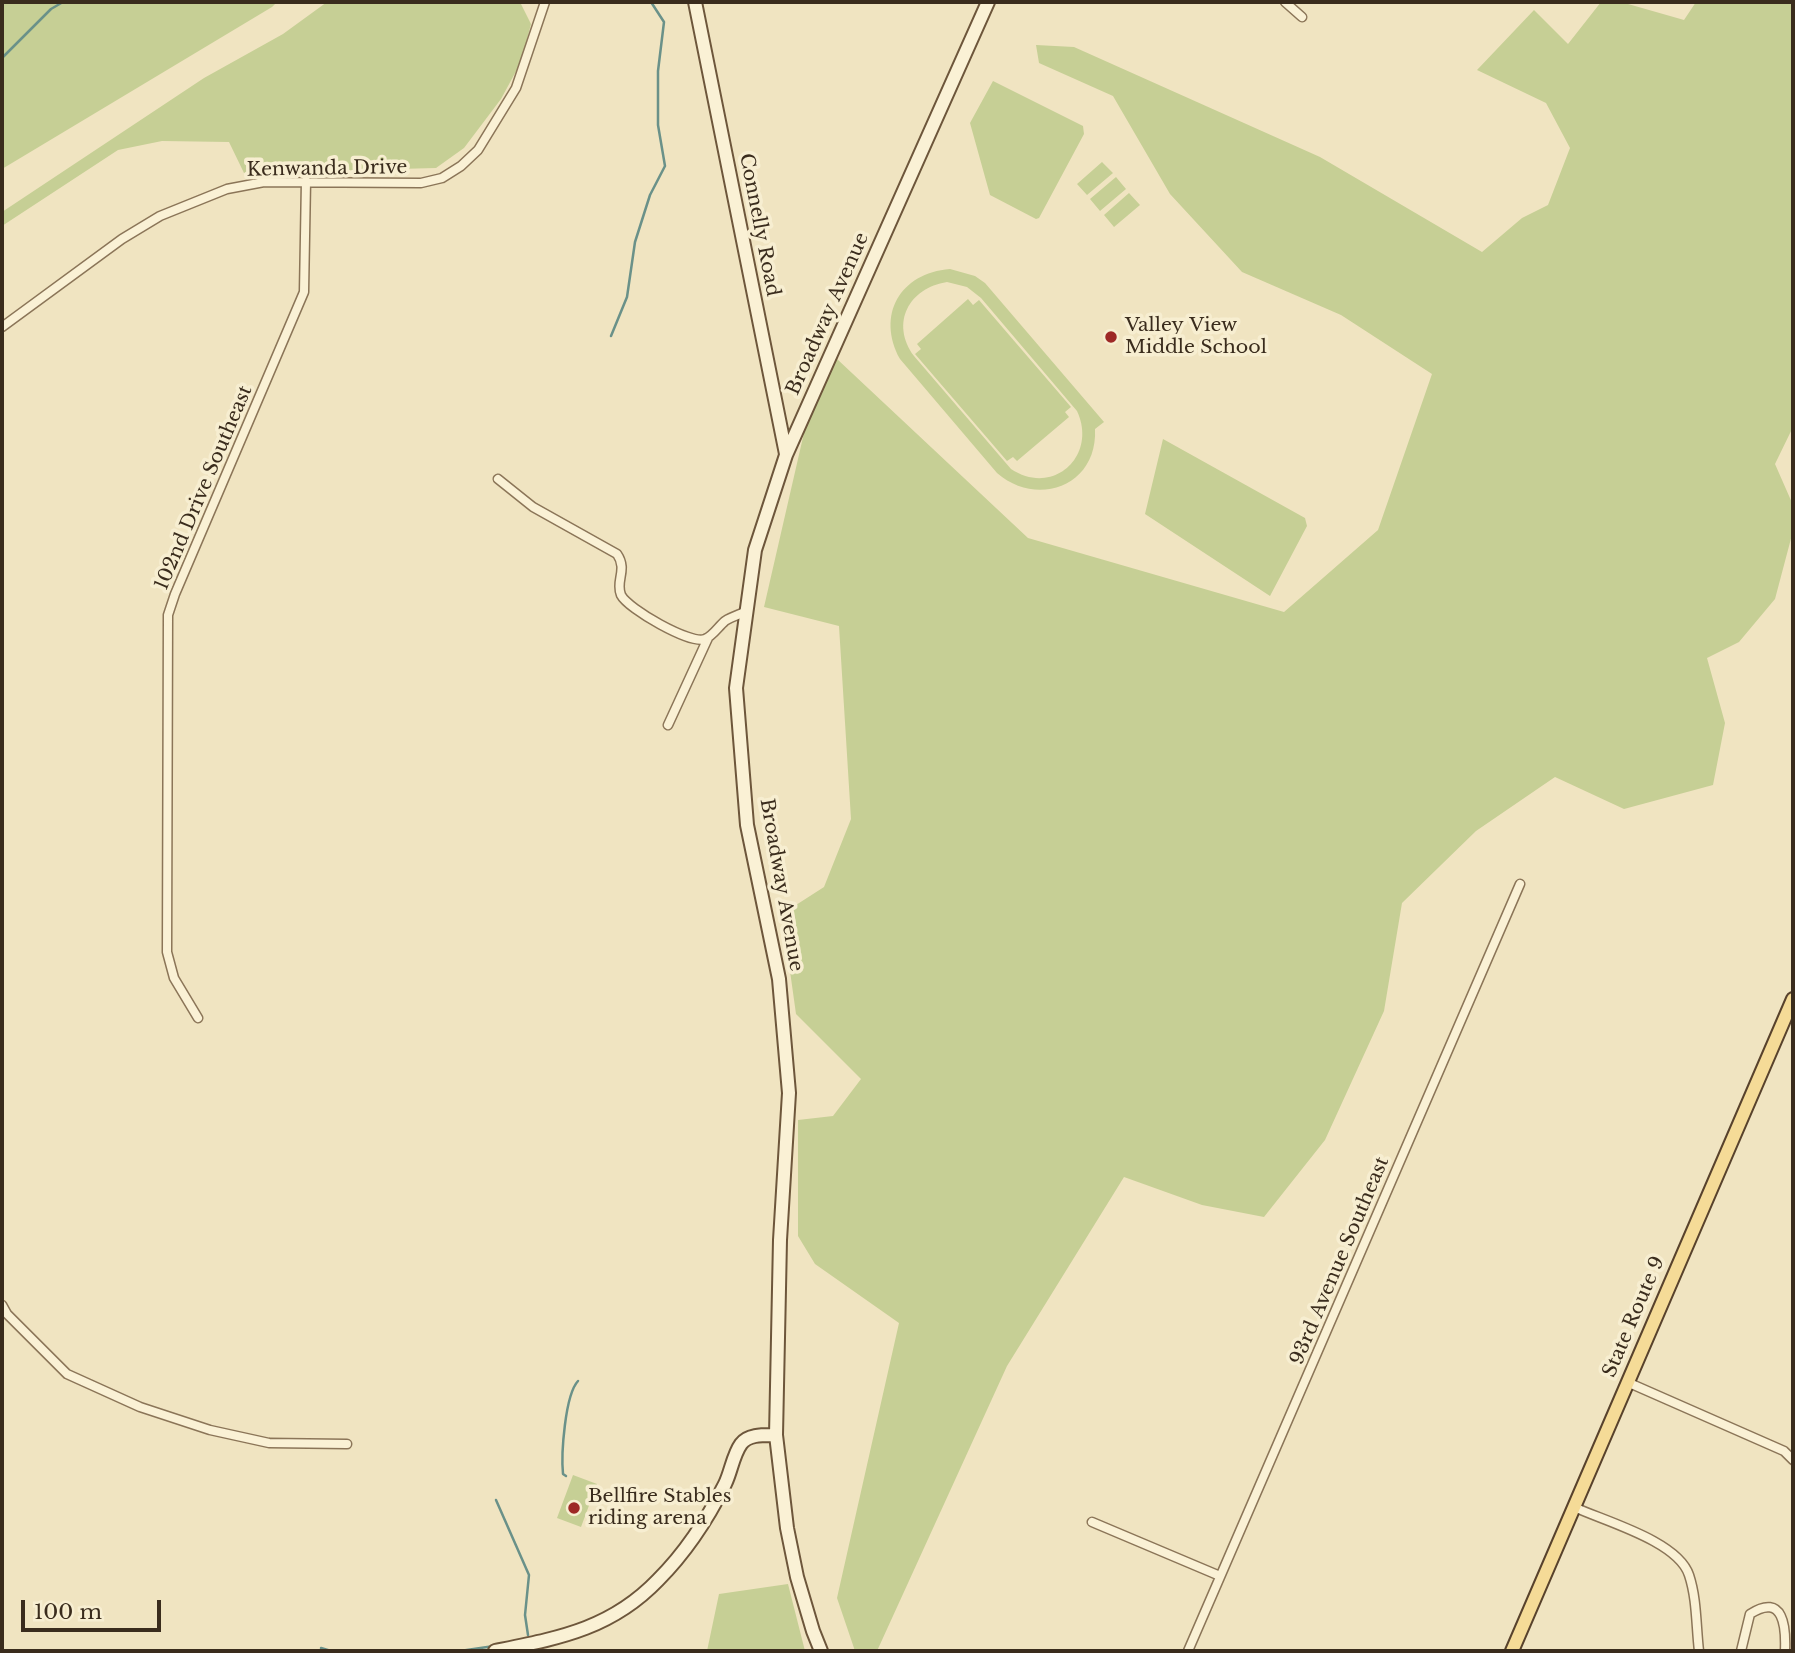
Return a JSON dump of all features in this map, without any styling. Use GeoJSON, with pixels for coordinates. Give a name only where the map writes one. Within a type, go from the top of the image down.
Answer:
{"type":"FeatureCollection","features":[{"type":"Feature","properties":{"kind":"main road","name":"State Route 9"},"geometry":{"type":"LineString","coordinates":[[1512,1651],[1627,1382],[1790,1016],[1793,999]]}},
{"type":"Feature","properties":{"kind":"street","name":"Kenwanda Drive"},"geometry":{"type":"LineString","coordinates":[[2,327],[122,239],[160,216],[228,189],[264,182],[421,183],[442,178],[461,166],[478,150],[516,88],[545,2]]}},
{"type":"Feature","properties":{"kind":"street","name":"Connelly Road"},"geometry":{"type":"LineString","coordinates":[[695,2],[786,455]]}},
{"type":"Feature","properties":{"kind":"street","name":"Broadway Avenue"},"geometry":{"type":"LineString","coordinates":[[821,1651],[797,1577],[787,1528],[776,1435],[780,1240],[789,1093],[779,979],[747,825],[736,688],[755,550],[786,455],[988,2]]}},
{"type":"Feature","properties":{"kind":"street"},"geometry":{"type":"LineString","coordinates":[[1285,2],[1302,18]]}},
{"type":"Feature","properties":{"kind":"street","name":"102nd Drive Southeast"},"geometry":{"type":"LineString","coordinates":[[198,1018],[174,978],[167,952],[169,615],[175,594],[304,292],[306,181]]}},
{"type":"Feature","properties":{"kind":"street"},"geometry":{"type":"LineString","coordinates":[[498,479],[533,506],[617,554],[622,562],[620,592],[632,607],[694,640],[708,638]]}},
{"type":"Feature","properties":{"kind":"street"},"geometry":{"type":"LineString","coordinates":[[668,725],[708,638],[725,621],[745,612]]}},
{"type":"Feature","properties":{"kind":"street","name":"93rd Avenue Southeast"},"geometry":{"type":"LineString","coordinates":[[1188,1651],[1520,884]]}},
{"type":"Feature","properties":{"kind":"street"},"geometry":{"type":"LineString","coordinates":[[2,1305],[4,1315],[67,1374],[140,1407],[210,1430],[269,1443],[347,1444]]}},
{"type":"Feature","properties":{"kind":"street"},"geometry":{"type":"LineString","coordinates":[[1627,1382],[1784,1451],[1793,1461]]}},
{"type":"Feature","properties":{"kind":"street"},"geometry":{"type":"LineString","coordinates":[[495,1651],[583,1631],[636,1601],[660,1579],[697,1531],[725,1483],[740,1444],[747,1438],[758,1435],[776,1435]]}},
{"type":"Feature","properties":{"kind":"street"},"geometry":{"type":"LineString","coordinates":[[1574,1507],[1650,1539],[1681,1563],[1688,1572],[1693,1590],[1699,1651]]}},
{"type":"Feature","properties":{"kind":"street"},"geometry":{"type":"LineString","coordinates":[[1093,1522],[1220,1576]]}},
{"type":"Feature","properties":{"kind":"street"},"geometry":{"type":"LineString","coordinates":[[1741,1651],[1750,1614],[1768,1609],[1780,1614],[1786,1624],[1785,1651]]}},
{"type":"Feature","properties":{"kind":"green space"},"geometry":{"type":"Polygon","coordinates":[[[2,2],[277,2],[2,169],[2,2]]]}},
{"type":"Feature","properties":{"kind":"green space"},"geometry":{"type":"Polygon","coordinates":[[[327,2],[520,2],[531,24],[521,62],[501,99],[464,148],[436,168],[244,173],[229,142],[162,141],[118,150],[2,226],[2,212],[204,78],[283,34],[327,2]]]}},
{"type":"Feature","properties":{"kind":"green space"},"geometry":{"type":"Polygon","coordinates":[[[1601,2],[1621,2],[1684,20],[1696,2],[1793,2],[1793,427],[1775,464],[1793,505],[1793,531],[1775,599],[1739,642],[1707,658],[1725,723],[1713,785],[1624,809],[1555,777],[1476,831],[1402,903],[1384,1011],[1325,1140],[1264,1217],[1202,1205],[1124,1177],[1007,1366],[877,1651],[855,1651],[837,1598],[899,1323],[815,1264],[798,1236],[798,1120],[833,1116],[861,1079],[796,1014],[782,914],[824,887],[851,819],[839,626],[764,607],[812,398],[837,359],[1028,538],[1284,612],[1378,530],[1432,374],[1341,315],[1242,272],[1170,194],[1113,96],[1039,63],[1036,45],[1074,47],[1320,157],[1482,252],[1522,218],[1548,205],[1570,148],[1546,103],[1477,70],[1534,10],[1568,44],[1601,2]]]}},
{"type":"Feature","properties":{"kind":"green space"},"geometry":{"type":"Polygon","coordinates":[[[993,81],[1083,126],[1084,134],[1039,218],[1036,219],[990,195],[970,123],[993,81]]]}},
{"type":"Feature","properties":{"kind":"green space"},"geometry":{"type":"Polygon","coordinates":[[[1102,162],[1113,173],[1087,195],[1077,184],[1102,162]]]}},
{"type":"Feature","properties":{"kind":"green space"},"geometry":{"type":"Polygon","coordinates":[[[1116,177],[1126,189],[1100,211],[1090,199],[1116,177]]]}},
{"type":"Feature","properties":{"kind":"green space"},"geometry":{"type":"Polygon","coordinates":[[[1129,193],[1140,205],[1114,227],[1104,215],[1129,193]]]}},
{"type":"Feature","properties":{"kind":"green space"},"geometry":{"type":"Polygon","coordinates":[[[950,269],[975,276],[985,283],[1104,422],[1095,429],[1093,449],[1087,465],[1076,477],[1062,486],[1030,489],[997,473],[900,359],[893,343],[892,312],[897,299],[906,288],[933,272],[950,269]],[[947,282],[922,291],[907,309],[904,331],[907,344],[914,356],[1011,469],[1027,476],[1042,478],[1056,475],[1076,457],[1081,443],[1082,428],[1077,411],[981,298],[967,287],[947,282]]]}},
{"type":"Feature","properties":{"kind":"green space"},"geometry":{"type":"Polygon","coordinates":[[[968,299],[973,305],[979,300],[1071,407],[1065,412],[1069,417],[1017,461],[1013,457],[1007,461],[915,354],[921,349],[917,344],[968,299]]]}},
{"type":"Feature","properties":{"kind":"green space"},"geometry":{"type":"Polygon","coordinates":[[[1163,439],[1305,518],[1307,526],[1270,596],[1145,514],[1163,439]]]}},
{"type":"Feature","properties":{"kind":"green space","name":"Bellfire Stables riding arena"},"geometry":{"type":"Polygon","coordinates":[[[573,1475],[597,1484],[581,1527],[557,1518],[573,1475]]]}},
{"type":"Feature","properties":{"kind":"green space"},"geometry":{"type":"Polygon","coordinates":[[[788,1584],[805,1651],[707,1651],[719,1594],[788,1584]]]}},
{"type":"Feature","properties":{"kind":"waterway"},"geometry":{"type":"LineString","coordinates":[[2,58],[51,9],[63,2]]}},
{"type":"Feature","properties":{"kind":"waterway"},"geometry":{"type":"LineString","coordinates":[[611,336],[627,297],[635,242],[650,195],[665,166],[658,125],[658,71],[664,22],[651,2]]}},
{"type":"Feature","properties":{"kind":"waterway"},"geometry":{"type":"LineString","coordinates":[[566,1476],[563,1474],[563,1439],[570,1399],[578,1381]]}},
{"type":"Feature","properties":{"kind":"waterway"},"geometry":{"type":"LineString","coordinates":[[496,1500],[529,1575],[525,1615],[528,1635]]}},
{"type":"Feature","properties":{"kind":"waterway"},"geometry":{"type":"LineString","coordinates":[[460,1651],[494,1646]]}},
{"type":"Feature","properties":{"kind":"waterway"},"geometry":{"type":"LineString","coordinates":[[321,1648],[331,1651]]}},
{"type":"Feature","properties":{"kind":"place","name":"Valley View Middle School"},"geometry":{"type":"Point","coordinates":[1111,337]}},
{"type":"Feature","properties":{"kind":"place","name":"Bellfire Stables riding arena"},"geometry":{"type":"Point","coordinates":[574,1508]}}]}
